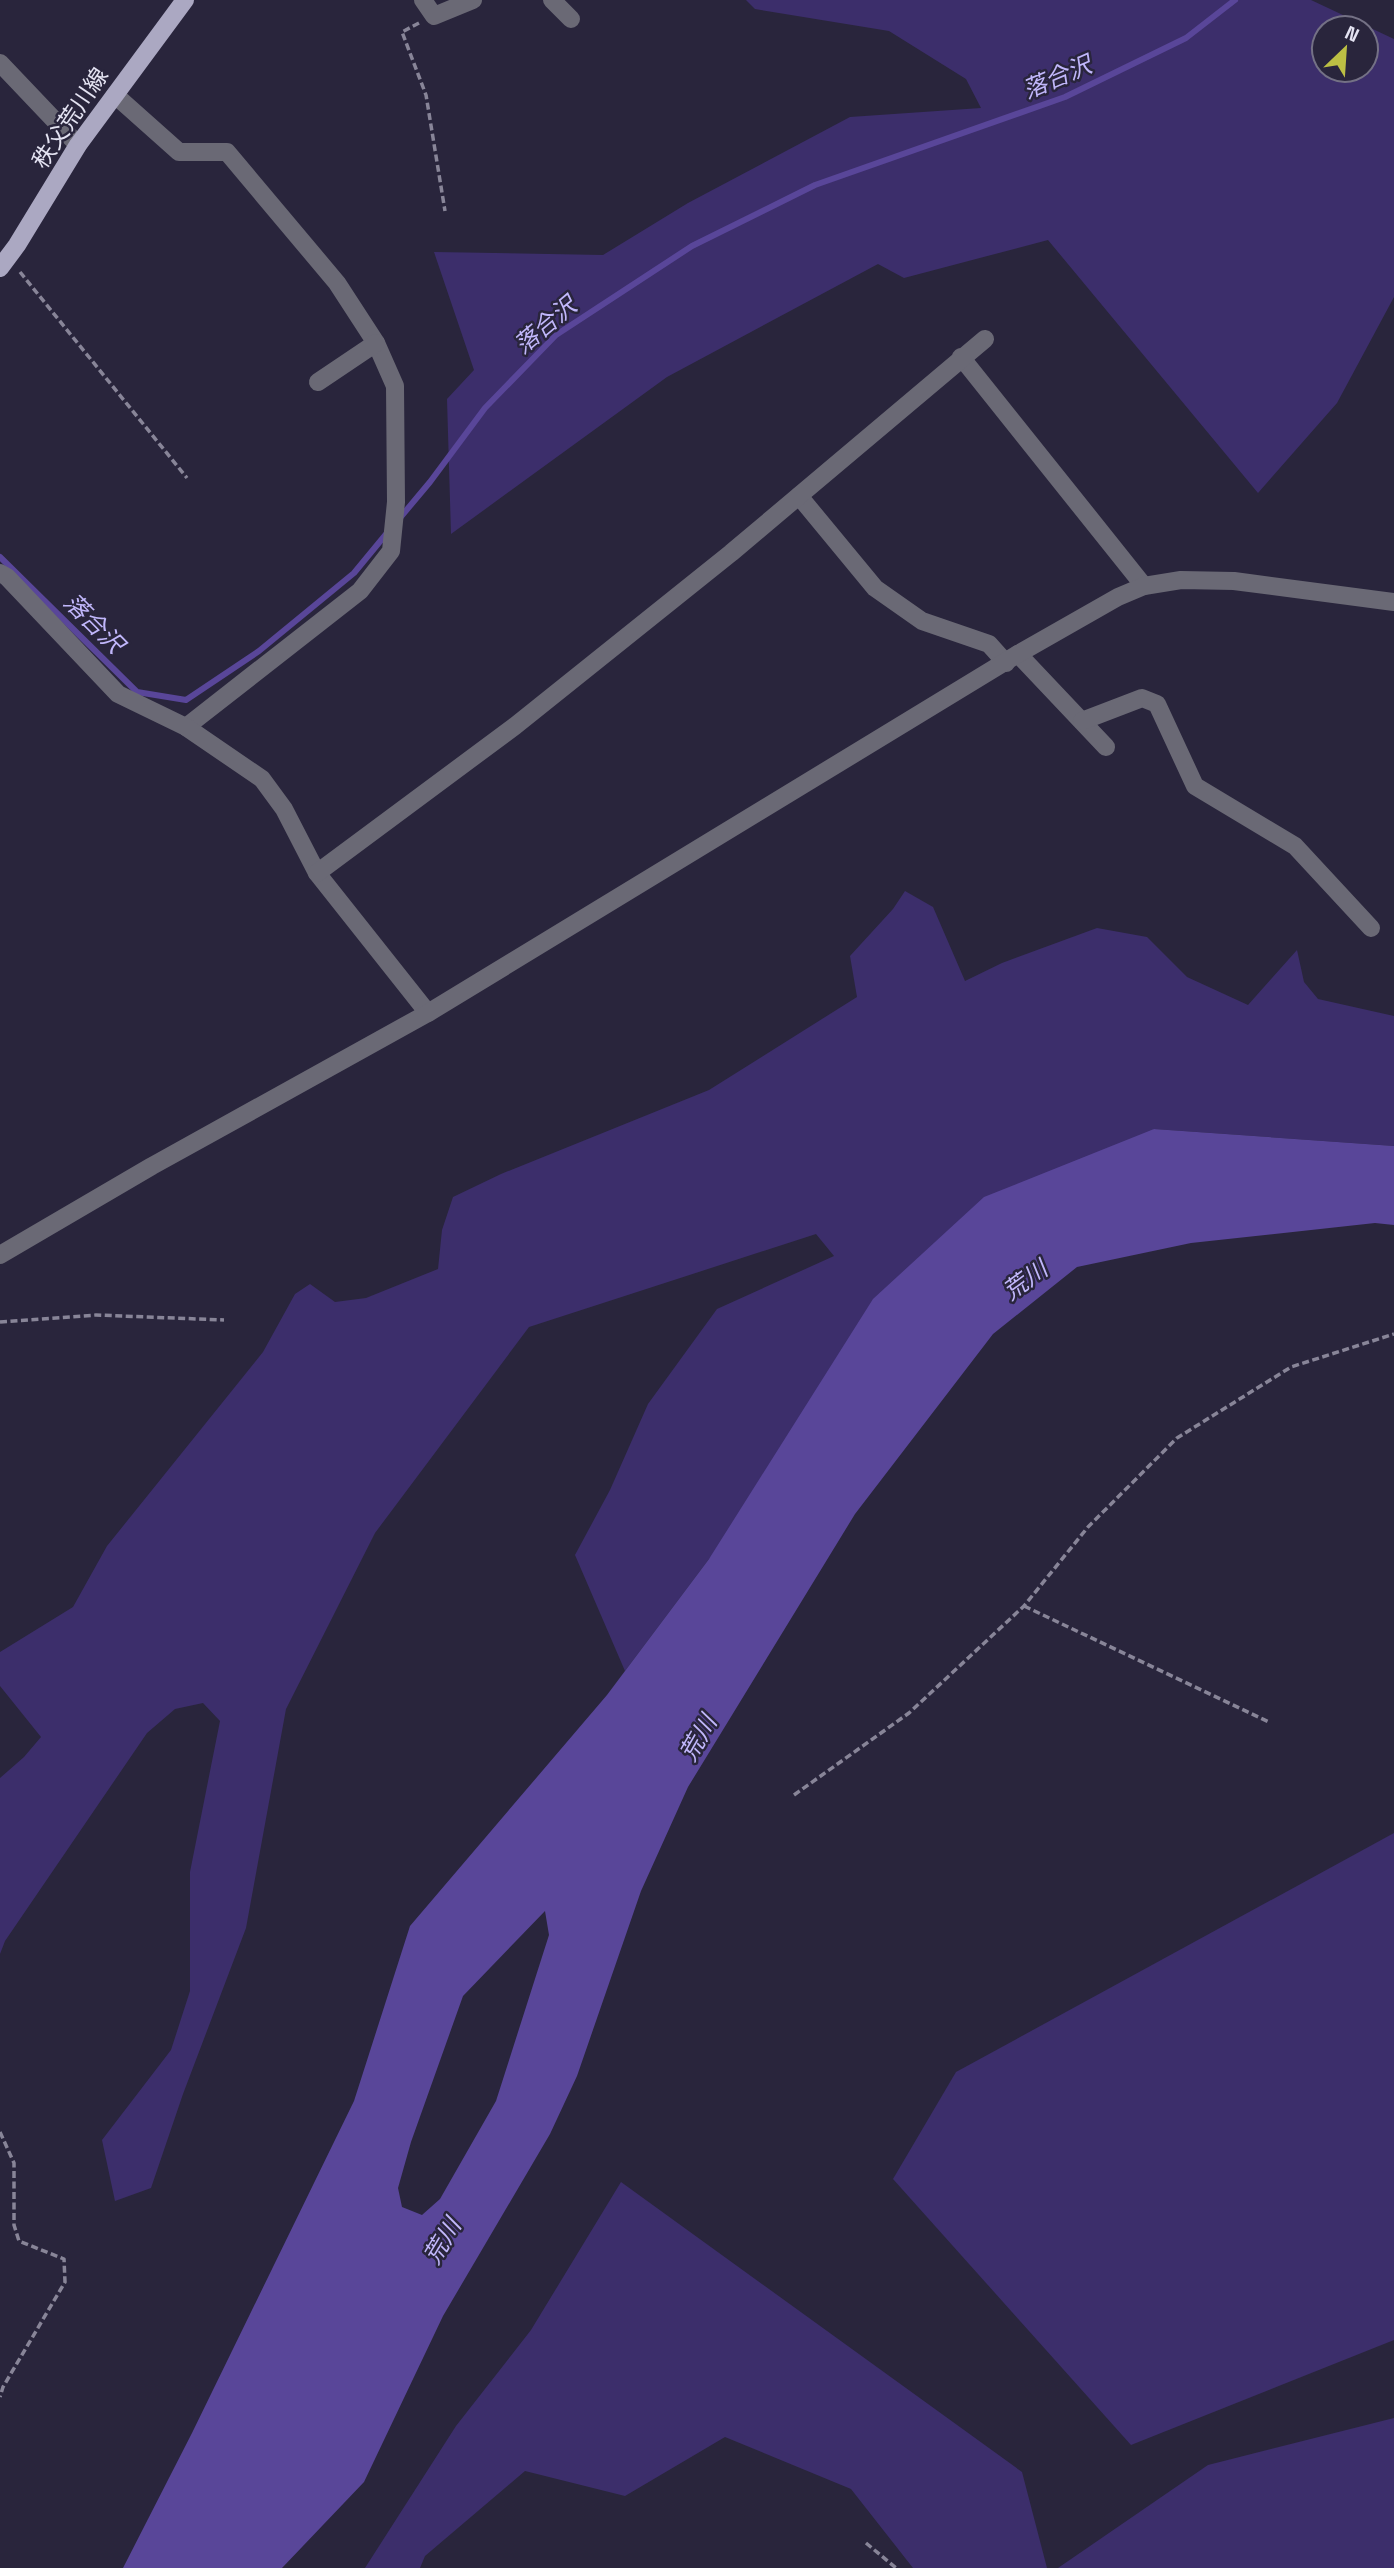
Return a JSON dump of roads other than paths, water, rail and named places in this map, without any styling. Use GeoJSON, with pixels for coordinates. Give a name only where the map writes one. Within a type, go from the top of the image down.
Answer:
{"type":"FeatureCollection","features":[{"type":"Feature","properties":{"kind":"main road","name":"秩父荒川線"},"geometry":{"type":"LineString","coordinates":[[4,262],[78,145],[185,0]]}},
{"type":"Feature","properties":{"kind":"street"},"geometry":{"type":"LineString","coordinates":[[423,0],[434,16],[473,0]]}},
{"type":"Feature","properties":{"kind":"street"},"geometry":{"type":"LineString","coordinates":[[552,0],[571,19]]}},
{"type":"Feature","properties":{"kind":"street"},"geometry":{"type":"LineString","coordinates":[[0,63],[78,145]]}},
{"type":"Feature","properties":{"kind":"street"},"geometry":{"type":"LineString","coordinates":[[114,95],[179,152],[226,152],[337,283],[376,343],[395,386],[397,502],[391,551],[360,591],[186,727]]}},
{"type":"Feature","properties":{"kind":"street"},"geometry":{"type":"LineString","coordinates":[[317,873],[515,726],[731,553],[985,339]]}},
{"type":"Feature","properties":{"kind":"street"},"geometry":{"type":"LineString","coordinates":[[318,382],[376,343]]}},
{"type":"Feature","properties":{"kind":"street"},"geometry":{"type":"LineString","coordinates":[[961,357],[1144,586]]}},
{"type":"Feature","properties":{"kind":"street"},"geometry":{"type":"LineString","coordinates":[[799,496],[875,588],[922,621],[989,644],[1012,659],[1082,721],[1106,747]]}},
{"type":"Feature","properties":{"kind":"street"},"geometry":{"type":"LineString","coordinates":[[0,573],[7,577],[118,694],[186,727],[262,779],[285,810],[317,873],[428,1013]]}},
{"type":"Feature","properties":{"kind":"street"},"geometry":{"type":"LineString","coordinates":[[0,1255],[152,1166],[428,1013],[1118,597],[1144,586],[1181,580],[1234,581],[1394,602]]}},
{"type":"Feature","properties":{"kind":"street"},"geometry":{"type":"LineString","coordinates":[[1082,721],[1142,698],[1157,704],[1195,786],[1295,846],[1371,928]]}},
{"type":"Feature","properties":{"kind":"water","name":"荒川"},"geometry":{"type":"Polygon","coordinates":[[[1154,1129],[1394,1146],[1394,1225],[1375,1223],[1191,1243],[1077,1267],[993,1334],[855,1514],[688,1787],[641,1891],[577,2076],[550,2134],[443,2316],[364,2482],[282,2568],[123,2568],[354,2101],[410,1926],[607,1695],[709,1559],[873,1299],[984,1197],[1154,1129]],[[545,1911],[463,1996],[411,2142],[398,2188],[402,2207],[422,2215],[440,2199],[496,2101],[549,1935],[545,1911]]]}},
{"type":"Feature","properties":{"kind":"waterway","name":"落合沢"},"geometry":{"type":"LineString","coordinates":[[399,519],[485,408],[556,335],[692,246],[815,185],[1065,97],[1186,38],[1235,0]]}},
{"type":"Feature","properties":{"kind":"waterway","name":"落合沢"},"geometry":{"type":"LineString","coordinates":[[0,557],[137,692],[186,700],[259,651],[354,573],[387,533]]}}]}
